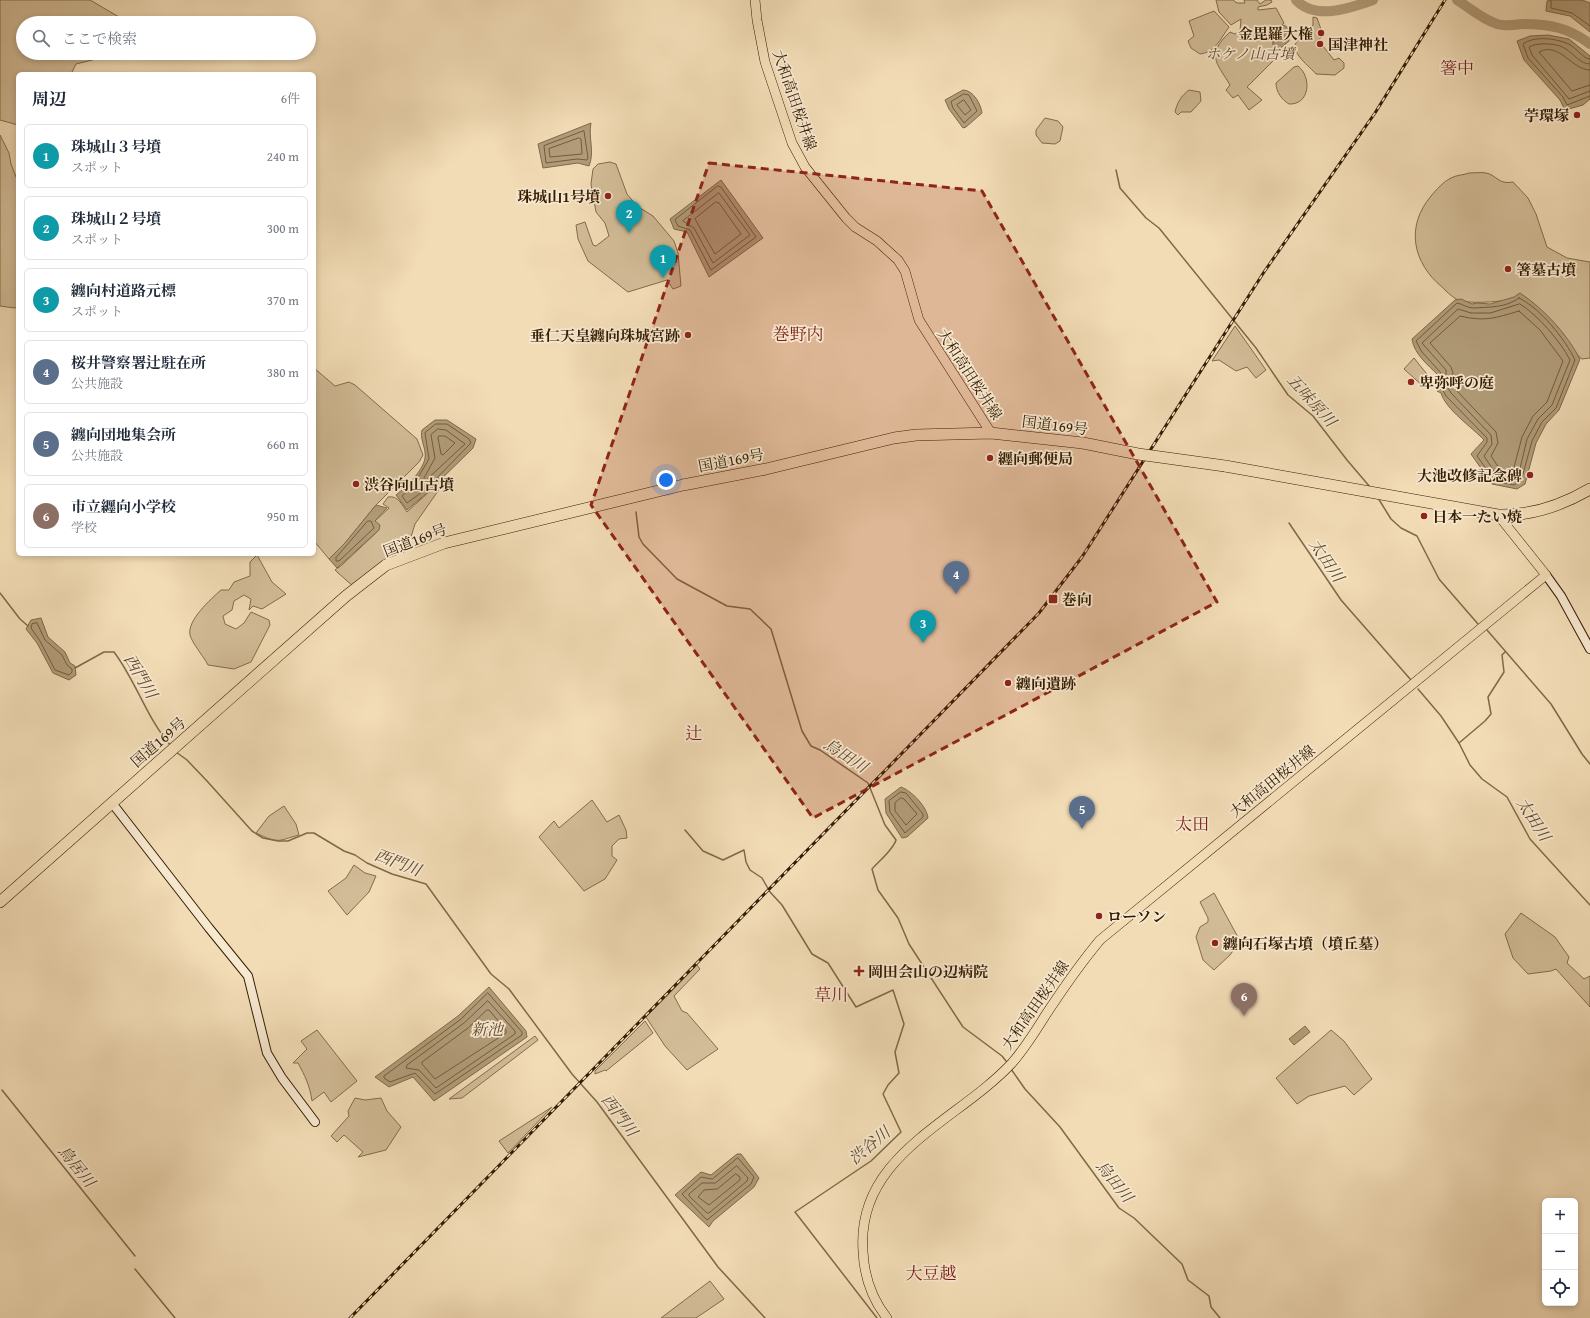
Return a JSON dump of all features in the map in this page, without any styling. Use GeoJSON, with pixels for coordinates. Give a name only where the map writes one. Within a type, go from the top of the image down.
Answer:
{"type":"FeatureCollection","features":[{"type":"Feature","properties":{"kind":"highway","name":"国道169号"},"geometry":{"type":"LineString","coordinates":[[0,902],[354,589],[386,565],[444,543],[683,485],[766,469],[894,438],[916,435],[991,433],[1083,443],[1138,454],[1224,466],[1498,515],[1526,514],[1541,511],[1561,504],[1590,489]]}},
{"type":"Feature","properties":{"kind":"main road","name":"大和高田桜井線"},"geometry":{"type":"LineString","coordinates":[[756,0],[757,20],[765,62],[792,143],[805,167],[855,227],[877,241],[898,260],[905,271],[919,320],[991,433]]}},
{"type":"Feature","properties":{"kind":"main road"},"geometry":{"type":"LineString","coordinates":[[1498,515],[1546,575]]}},
{"type":"Feature","properties":{"kind":"main road","name":"大和高田桜井線"},"geometry":{"type":"LineString","coordinates":[[887,1318],[869,1285],[864,1265],[862,1240],[869,1202],[878,1183],[897,1158],[1012,1063],[1079,965],[1100,940],[1546,575]]}},
{"type":"Feature","properties":{"kind":"street"},"geometry":{"type":"LineString","coordinates":[[1546,575],[1561,596],[1590,649]]}},
{"type":"Feature","properties":{"kind":"street"},"geometry":{"type":"LineString","coordinates":[[112,803],[248,976],[268,1054],[282,1078],[315,1122]]}},
{"type":"Feature","properties":{"kind":"highlighted area"},"geometry":{"type":"Polygon","coordinates":[[[709,163],[982,191],[1217,602],[813,818],[591,505],[709,163]]]}},
{"type":"Feature","properties":{"kind":"green space"},"geometry":{"type":"Polygon","coordinates":[[[0,0],[90,0],[117,16],[16,16],[16,60],[92,60],[76,64],[72,72],[16,72],[16,124],[0,120],[0,0]]]}},
{"type":"Feature","properties":{"kind":"green space","name":"ホケノ山古墳"},"geometry":{"type":"Polygon","coordinates":[[[1216,0],[1233,0],[1237,3],[1245,3],[1244,0],[1257,0],[1260,4],[1266,0],[1271,0],[1272,2],[1267,5],[1258,7],[1258,10],[1276,8],[1284,23],[1271,35],[1276,58],[1247,87],[1262,100],[1249,110],[1238,95],[1233,98],[1226,90],[1230,85],[1216,59],[1216,53],[1222,40],[1230,32],[1235,34],[1240,31],[1241,19],[1231,25],[1219,12],[1216,0]]]}},
{"type":"Feature","properties":{"kind":"green space"},"geometry":{"type":"Polygon","coordinates":[[[1214,11],[1229,27],[1214,48],[1200,54],[1191,48],[1188,41],[1194,36],[1189,21],[1214,11]]]}},
{"type":"Feature","properties":{"kind":"green space"},"geometry":{"type":"Polygon","coordinates":[[[1313,17],[1317,18],[1323,35],[1316,43],[1320,49],[1323,46],[1334,60],[1339,58],[1344,63],[1344,68],[1335,75],[1316,74],[1296,51],[1296,43],[1313,25],[1313,17]]]}},
{"type":"Feature","properties":{"kind":"green space"},"geometry":{"type":"Polygon","coordinates":[[[1298,66],[1305,77],[1307,90],[1301,100],[1296,103],[1289,104],[1280,95],[1277,90],[1276,83],[1294,67],[1298,66]]]}},
{"type":"Feature","properties":{"kind":"green space"},"geometry":{"type":"Polygon","coordinates":[[[1189,90],[1200,92],[1201,101],[1191,112],[1181,112],[1178,115],[1175,112],[1178,103],[1189,90]]]}},
{"type":"Feature","properties":{"kind":"green space"},"geometry":{"type":"Polygon","coordinates":[[[1045,118],[1058,121],[1063,127],[1060,141],[1055,144],[1042,143],[1036,135],[1036,130],[1045,118]]]}},
{"type":"Feature","properties":{"kind":"green space"},"geometry":{"type":"Polygon","coordinates":[[[0,135],[9,153],[16,177],[16,307],[0,306],[0,135]]]}},
{"type":"Feature","properties":{"kind":"green space"},"geometry":{"type":"Polygon","coordinates":[[[610,162],[616,164],[627,194],[637,206],[653,216],[674,241],[678,253],[681,286],[673,289],[667,280],[628,292],[588,261],[578,239],[576,225],[585,222],[593,245],[596,246],[609,236],[605,223],[596,212],[591,184],[593,169],[598,164],[610,162]]]}},
{"type":"Feature","properties":{"kind":"green space","name":"箸墓古墳"},"geometry":{"type":"Polygon","coordinates":[[[1469,173],[1486,173],[1504,182],[1513,182],[1528,198],[1536,214],[1547,247],[1567,258],[1590,262],[1590,358],[1582,359],[1569,348],[1526,298],[1490,302],[1462,301],[1456,299],[1449,293],[1424,267],[1419,256],[1415,232],[1423,208],[1431,196],[1445,182],[1453,177],[1469,173]]]}},
{"type":"Feature","properties":{"kind":"green space"},"geometry":{"type":"Polygon","coordinates":[[[1235,326],[1266,370],[1256,378],[1247,367],[1236,371],[1219,360],[1212,361],[1235,326]]]}},
{"type":"Feature","properties":{"kind":"green space"},"geometry":{"type":"Polygon","coordinates":[[[1414,358],[1431,380],[1425,388],[1404,369],[1414,358]]]}},
{"type":"Feature","properties":{"kind":"green space","name":"渋谷向山古墳"},"geometry":{"type":"Polygon","coordinates":[[[316,370],[335,386],[349,382],[355,385],[417,439],[423,455],[419,462],[376,505],[345,543],[329,559],[316,543],[316,370]]]}},
{"type":"Feature","properties":{"kind":"green space"},"geometry":{"type":"Polygon","coordinates":[[[443,479],[445,481],[415,524],[411,537],[400,546],[405,553],[354,587],[335,570],[379,530],[375,521],[389,508],[383,504],[388,497],[397,499],[407,512],[443,479]]]}},
{"type":"Feature","properties":{"kind":"green space"},"geometry":{"type":"Polygon","coordinates":[[[258,556],[272,582],[286,594],[262,609],[253,606],[249,610],[251,599],[244,595],[234,601],[232,610],[223,616],[225,624],[236,629],[244,623],[251,612],[269,620],[270,625],[251,662],[234,669],[208,665],[191,638],[190,629],[192,623],[201,610],[221,590],[229,590],[234,582],[250,576],[250,562],[258,556]]]}},
{"type":"Feature","properties":{"kind":"green space"},"geometry":{"type":"Polygon","coordinates":[[[592,800],[607,822],[619,815],[626,830],[627,838],[619,839],[612,846],[612,856],[617,860],[605,879],[584,891],[539,837],[554,821],[559,828],[592,800]]]}},
{"type":"Feature","properties":{"kind":"green space"},"geometry":{"type":"Polygon","coordinates":[[[284,806],[296,824],[299,835],[282,840],[274,840],[256,833],[269,816],[284,806]]]}},
{"type":"Feature","properties":{"kind":"green space"},"geometry":{"type":"Polygon","coordinates":[[[354,865],[365,873],[376,876],[369,892],[347,915],[328,891],[346,878],[354,865]]]}},
{"type":"Feature","properties":{"kind":"green space"},"geometry":{"type":"Polygon","coordinates":[[[1214,893],[1240,941],[1230,955],[1214,970],[1203,960],[1196,937],[1200,927],[1208,922],[1208,918],[1200,902],[1214,893]]]}},
{"type":"Feature","properties":{"kind":"green space"},"geometry":{"type":"Polygon","coordinates":[[[1521,913],[1555,937],[1569,957],[1567,963],[1584,979],[1590,976],[1590,1007],[1556,969],[1528,974],[1513,958],[1505,934],[1521,913]]]}},
{"type":"Feature","properties":{"kind":"green space"},"geometry":{"type":"Polygon","coordinates":[[[697,965],[700,969],[674,996],[682,1011],[687,1013],[718,1049],[687,1070],[665,1046],[646,1017],[697,965]]]}},
{"type":"Feature","properties":{"kind":"green space"},"geometry":{"type":"Polygon","coordinates":[[[645,1021],[653,1033],[606,1071],[605,1070],[595,1074],[595,1071],[645,1021]]]}},
{"type":"Feature","properties":{"kind":"green space"},"geometry":{"type":"Polygon","coordinates":[[[317,1030],[357,1081],[331,1102],[324,1092],[312,1101],[309,1086],[303,1072],[298,1063],[293,1063],[307,1049],[301,1041],[317,1030]]]}},
{"type":"Feature","properties":{"kind":"green space"},"geometry":{"type":"Polygon","coordinates":[[[1331,1030],[1344,1041],[1372,1079],[1354,1095],[1345,1086],[1309,1096],[1297,1104],[1276,1078],[1331,1030]]]}},
{"type":"Feature","properties":{"kind":"green space"},"geometry":{"type":"Polygon","coordinates":[[[535,1036],[538,1040],[462,1098],[449,1099],[535,1036]]]}},
{"type":"Feature","properties":{"kind":"green space"},"geometry":{"type":"Polygon","coordinates":[[[355,1098],[365,1100],[381,1098],[387,1111],[401,1127],[386,1150],[358,1157],[363,1152],[344,1135],[337,1142],[331,1136],[349,1116],[348,1111],[355,1098]]]}},
{"type":"Feature","properties":{"kind":"green space"},"geometry":{"type":"Polygon","coordinates":[[[552,1107],[508,1153],[499,1141],[552,1107]]]}},
{"type":"Feature","properties":{"kind":"green space"},"geometry":{"type":"Polygon","coordinates":[[[710,1281],[724,1299],[696,1318],[661,1318],[710,1281]]]}},
{"type":"Feature","properties":{"kind":"water"},"geometry":{"type":"Polygon","coordinates":[[[1582,0],[1590,3],[1590,32],[1570,16],[1546,11],[1547,1],[1582,0]]]}},
{"type":"Feature","properties":{"kind":"water"},"geometry":{"type":"Polygon","coordinates":[[[1284,25],[1288,28],[1289,41],[1277,51],[1274,45],[1273,34],[1284,25]]]}},
{"type":"Feature","properties":{"kind":"water"},"geometry":{"type":"Polygon","coordinates":[[[1548,35],[1569,39],[1590,56],[1590,99],[1583,105],[1565,110],[1560,100],[1524,60],[1517,41],[1530,36],[1548,35]]]}},
{"type":"Feature","properties":{"kind":"water"},"geometry":{"type":"Polygon","coordinates":[[[963,90],[970,92],[976,98],[982,113],[963,128],[949,109],[945,100],[963,90]]]}},
{"type":"Feature","properties":{"kind":"water"},"geometry":{"type":"Polygon","coordinates":[[[591,123],[591,161],[589,166],[578,163],[543,168],[538,144],[591,123]]]}},
{"type":"Feature","properties":{"kind":"water"},"geometry":{"type":"Polygon","coordinates":[[[721,180],[763,238],[709,277],[687,232],[674,229],[670,219],[721,180]]]}},
{"type":"Feature","properties":{"kind":"water"},"geometry":{"type":"Polygon","coordinates":[[[1520,293],[1546,314],[1562,331],[1580,359],[1559,410],[1546,424],[1536,443],[1525,484],[1517,489],[1492,484],[1471,454],[1484,440],[1448,406],[1441,393],[1437,391],[1438,375],[1418,354],[1412,339],[1455,300],[1461,299],[1472,304],[1490,304],[1514,297],[1520,293]]]}},
{"type":"Feature","properties":{"kind":"water"},"geometry":{"type":"Polygon","coordinates":[[[435,420],[447,420],[476,439],[473,448],[427,493],[407,510],[396,495],[406,487],[420,470],[425,458],[422,430],[435,420]]]}},
{"type":"Feature","properties":{"kind":"water"},"geometry":{"type":"Polygon","coordinates":[[[376,505],[387,508],[375,521],[380,525],[379,530],[337,568],[329,559],[345,543],[376,505]]]}},
{"type":"Feature","properties":{"kind":"water"},"geometry":{"type":"Polygon","coordinates":[[[41,618],[48,637],[65,652],[70,663],[75,666],[76,675],[69,680],[53,673],[37,643],[26,629],[31,620],[41,618]]]}},
{"type":"Feature","properties":{"kind":"water"},"geometry":{"type":"Polygon","coordinates":[[[901,787],[910,792],[922,804],[928,818],[907,837],[902,838],[886,813],[885,799],[901,787]]]}},
{"type":"Feature","properties":{"kind":"water","name":"新池"},"geometry":{"type":"Polygon","coordinates":[[[489,987],[526,1031],[527,1037],[434,1101],[413,1077],[389,1087],[375,1077],[458,1016],[489,987]]]}},
{"type":"Feature","properties":{"kind":"water"},"geometry":{"type":"Polygon","coordinates":[[[1305,1026],[1310,1032],[1294,1045],[1289,1039],[1305,1026]]]}},
{"type":"Feature","properties":{"kind":"water"},"geometry":{"type":"Polygon","coordinates":[[[737,1154],[741,1154],[759,1178],[754,1187],[713,1221],[709,1227],[675,1195],[701,1172],[711,1175],[737,1154]]]}},
{"type":"Feature","properties":{"kind":"waterway"},"geometry":{"type":"LineString","coordinates":[[1296,0],[1313,10],[1323,11],[1344,9],[1373,0]]}},
{"type":"Feature","properties":{"kind":"waterway"},"geometry":{"type":"LineString","coordinates":[[1457,0],[1481,16],[1497,24],[1533,24],[1551,26],[1574,34],[1590,44]]}},
{"type":"Feature","properties":{"kind":"waterway","name":"五味原川"},"geometry":{"type":"LineString","coordinates":[[1116,170],[1120,188],[1146,218],[1159,228],[1256,348],[1288,395],[1313,416],[1370,487]]}},
{"type":"Feature","properties":{"kind":"waterway","name":"五味原川"},"geometry":{"type":"LineString","coordinates":[[1378,498],[1391,519],[1401,528],[1417,536],[1439,579],[1478,624]]}},
{"type":"Feature","properties":{"kind":"waterway","name":"烏田川"},"geometry":{"type":"LineString","coordinates":[[636,512],[639,537],[643,544],[677,579],[727,606],[750,609],[771,629],[802,731],[811,746],[820,750],[868,783],[885,825],[896,840],[889,851],[872,869],[878,890],[898,918],[909,944],[963,1027],[1002,1056],[1006,1061]]}},
{"type":"Feature","properties":{"kind":"waterway","name":"太田川"},"geometry":{"type":"LineString","coordinates":[[1289,523],[1341,600],[1411,680]]}},
{"type":"Feature","properties":{"kind":"waterway","name":"西門川"},"geometry":{"type":"LineString","coordinates":[[0,593],[20,619],[28,626]]}},
{"type":"Feature","properties":{"kind":"waterway"},"geometry":{"type":"LineString","coordinates":[[1487,630],[1551,704],[1582,754],[1590,764]]}},
{"type":"Feature","properties":{"kind":"waterway","name":"西門川"},"geometry":{"type":"LineString","coordinates":[[75,668],[104,652],[114,652],[129,675],[155,724],[171,746]]}},
{"type":"Feature","properties":{"kind":"waterway","name":"五味原川"},"geometry":{"type":"LineString","coordinates":[[1459,743],[1491,714],[1488,697],[1504,672],[1502,655],[1505,652]]}},
{"type":"Feature","properties":{"kind":"waterway","name":"太田川"},"geometry":{"type":"LineString","coordinates":[[1418,689],[1441,716],[1459,743],[1470,765],[1482,779],[1507,797],[1530,839],[1590,905]]}},
{"type":"Feature","properties":{"kind":"waterway","name":"西門川"},"geometry":{"type":"LineString","coordinates":[[176,752],[187,760],[252,831],[263,838],[288,841],[307,833],[314,833],[367,863],[392,874],[426,884],[491,974],[509,989],[572,1074],[597,1102],[718,1267],[765,1318]]}},
{"type":"Feature","properties":{"kind":"waterway","name":"渋谷川"},"geometry":{"type":"LineString","coordinates":[[685,830],[703,851],[723,860],[744,850],[746,862],[750,870],[762,878],[770,892],[782,905],[812,954],[828,963],[856,1007],[893,990],[904,1024],[895,1052],[899,1073],[888,1085],[883,1094],[901,1132],[871,1161],[795,1212],[877,1318]]}},
{"type":"Feature","properties":{"kind":"waterway","name":"烏田川"},"geometry":{"type":"LineString","coordinates":[[1011,1069],[1025,1089],[1060,1127],[1119,1208],[1134,1218],[1182,1264],[1188,1280],[1209,1296],[1211,1307],[1220,1318]]}},
{"type":"Feature","properties":{"kind":"waterway","name":"鳥居川"},"geometry":{"type":"LineString","coordinates":[[2,1090],[135,1256]]}},
{"type":"Feature","properties":{"kind":"waterway","name":"鳥居川"},"geometry":{"type":"LineString","coordinates":[[135,1269],[175,1318]]}},
{"type":"Feature","properties":{"kind":"railway"},"geometry":{"type":"LineString","coordinates":[[350,1318],[1039,613],[1082,557],[1264,272],[1375,113],[1445,0]]}},
{"type":"Feature","properties":{"kind":"place","name":"金毘羅大権"},"geometry":{"type":"Point","coordinates":[1321,33]}},
{"type":"Feature","properties":{"kind":"place","name":"国津神社"},"geometry":{"type":"Point","coordinates":[1320,44]}},
{"type":"Feature","properties":{"kind":"place","name":"苧環塚"},"geometry":{"type":"Point","coordinates":[1577,115]}},
{"type":"Feature","properties":{"kind":"place","name":"珠城山1号墳"},"geometry":{"type":"Point","coordinates":[608,196]}},
{"type":"Feature","properties":{"kind":"place","name":"珠城山２号墳"},"geometry":{"type":"Point","coordinates":[629,233]}},
{"type":"Feature","properties":{"kind":"place","name":"箸墓古墳"},"geometry":{"type":"Point","coordinates":[1508,269]}},
{"type":"Feature","properties":{"kind":"place","name":"珠城山３号墳"},"geometry":{"type":"Point","coordinates":[663,278]}},
{"type":"Feature","properties":{"kind":"place","name":"垂仁天皇纏向珠城宮跡"},"geometry":{"type":"Point","coordinates":[688,335]}},
{"type":"Feature","properties":{"kind":"place","name":"卑弥呼の庭"},"geometry":{"type":"Point","coordinates":[1411,382]}},
{"type":"Feature","properties":{"kind":"place","name":"纒向郵便局"},"geometry":{"type":"Point","coordinates":[990,458]}},
{"type":"Feature","properties":{"kind":"place","name":"大池改修記念碑"},"geometry":{"type":"Point","coordinates":[1530,475]}},
{"type":"Feature","properties":{"kind":"place","name":"渋谷向山古墳"},"geometry":{"type":"Point","coordinates":[356,484]}},
{"type":"Feature","properties":{"kind":"place","name":"日本一たい焼"},"geometry":{"type":"Point","coordinates":[1424,516]}},
{"type":"Feature","properties":{"kind":"place","name":"桜井警察署辻駐在所"},"geometry":{"type":"Point","coordinates":[956,594]}},
{"type":"Feature","properties":{"kind":"place","name":"巻向"},"geometry":{"type":"Point","coordinates":[1053,599]}},
{"type":"Feature","properties":{"kind":"place","name":"纏向村道路元標"},"geometry":{"type":"Point","coordinates":[923,643]}},
{"type":"Feature","properties":{"kind":"place","name":"纏向遺跡"},"geometry":{"type":"Point","coordinates":[1008,683]}},
{"type":"Feature","properties":{"kind":"place","name":"纏向団地集会所"},"geometry":{"type":"Point","coordinates":[1082,829]}},
{"type":"Feature","properties":{"kind":"place","name":"ローソン"},"geometry":{"type":"Point","coordinates":[1099,916]}},
{"type":"Feature","properties":{"kind":"place","name":"纏向石塚古墳（墳丘墓）"},"geometry":{"type":"Point","coordinates":[1215,943]}},
{"type":"Feature","properties":{"kind":"place","name":"岡田会山の辺病院"},"geometry":{"type":"Point","coordinates":[859,971]}},
{"type":"Feature","properties":{"kind":"place","name":"市立纒向小学校"},"geometry":{"type":"Point","coordinates":[1244,1016]}},
{"type":"Feature","properties":{"kind":"district","name":"箸中"},"geometry":{"type":"Point","coordinates":[1457,67]}},
{"type":"Feature","properties":{"kind":"district","name":"巻野内"},"geometry":{"type":"Point","coordinates":[798,333]}},
{"type":"Feature","properties":{"kind":"district","name":"辻"},"geometry":{"type":"Point","coordinates":[694,732]}},
{"type":"Feature","properties":{"kind":"district","name":"太田"},"geometry":{"type":"Point","coordinates":[1192,823]}},
{"type":"Feature","properties":{"kind":"district","name":"草川"},"geometry":{"type":"Point","coordinates":[831,994]}},
{"type":"Feature","properties":{"kind":"district","name":"大豆越"},"geometry":{"type":"Point","coordinates":[931,1272]}}]}
